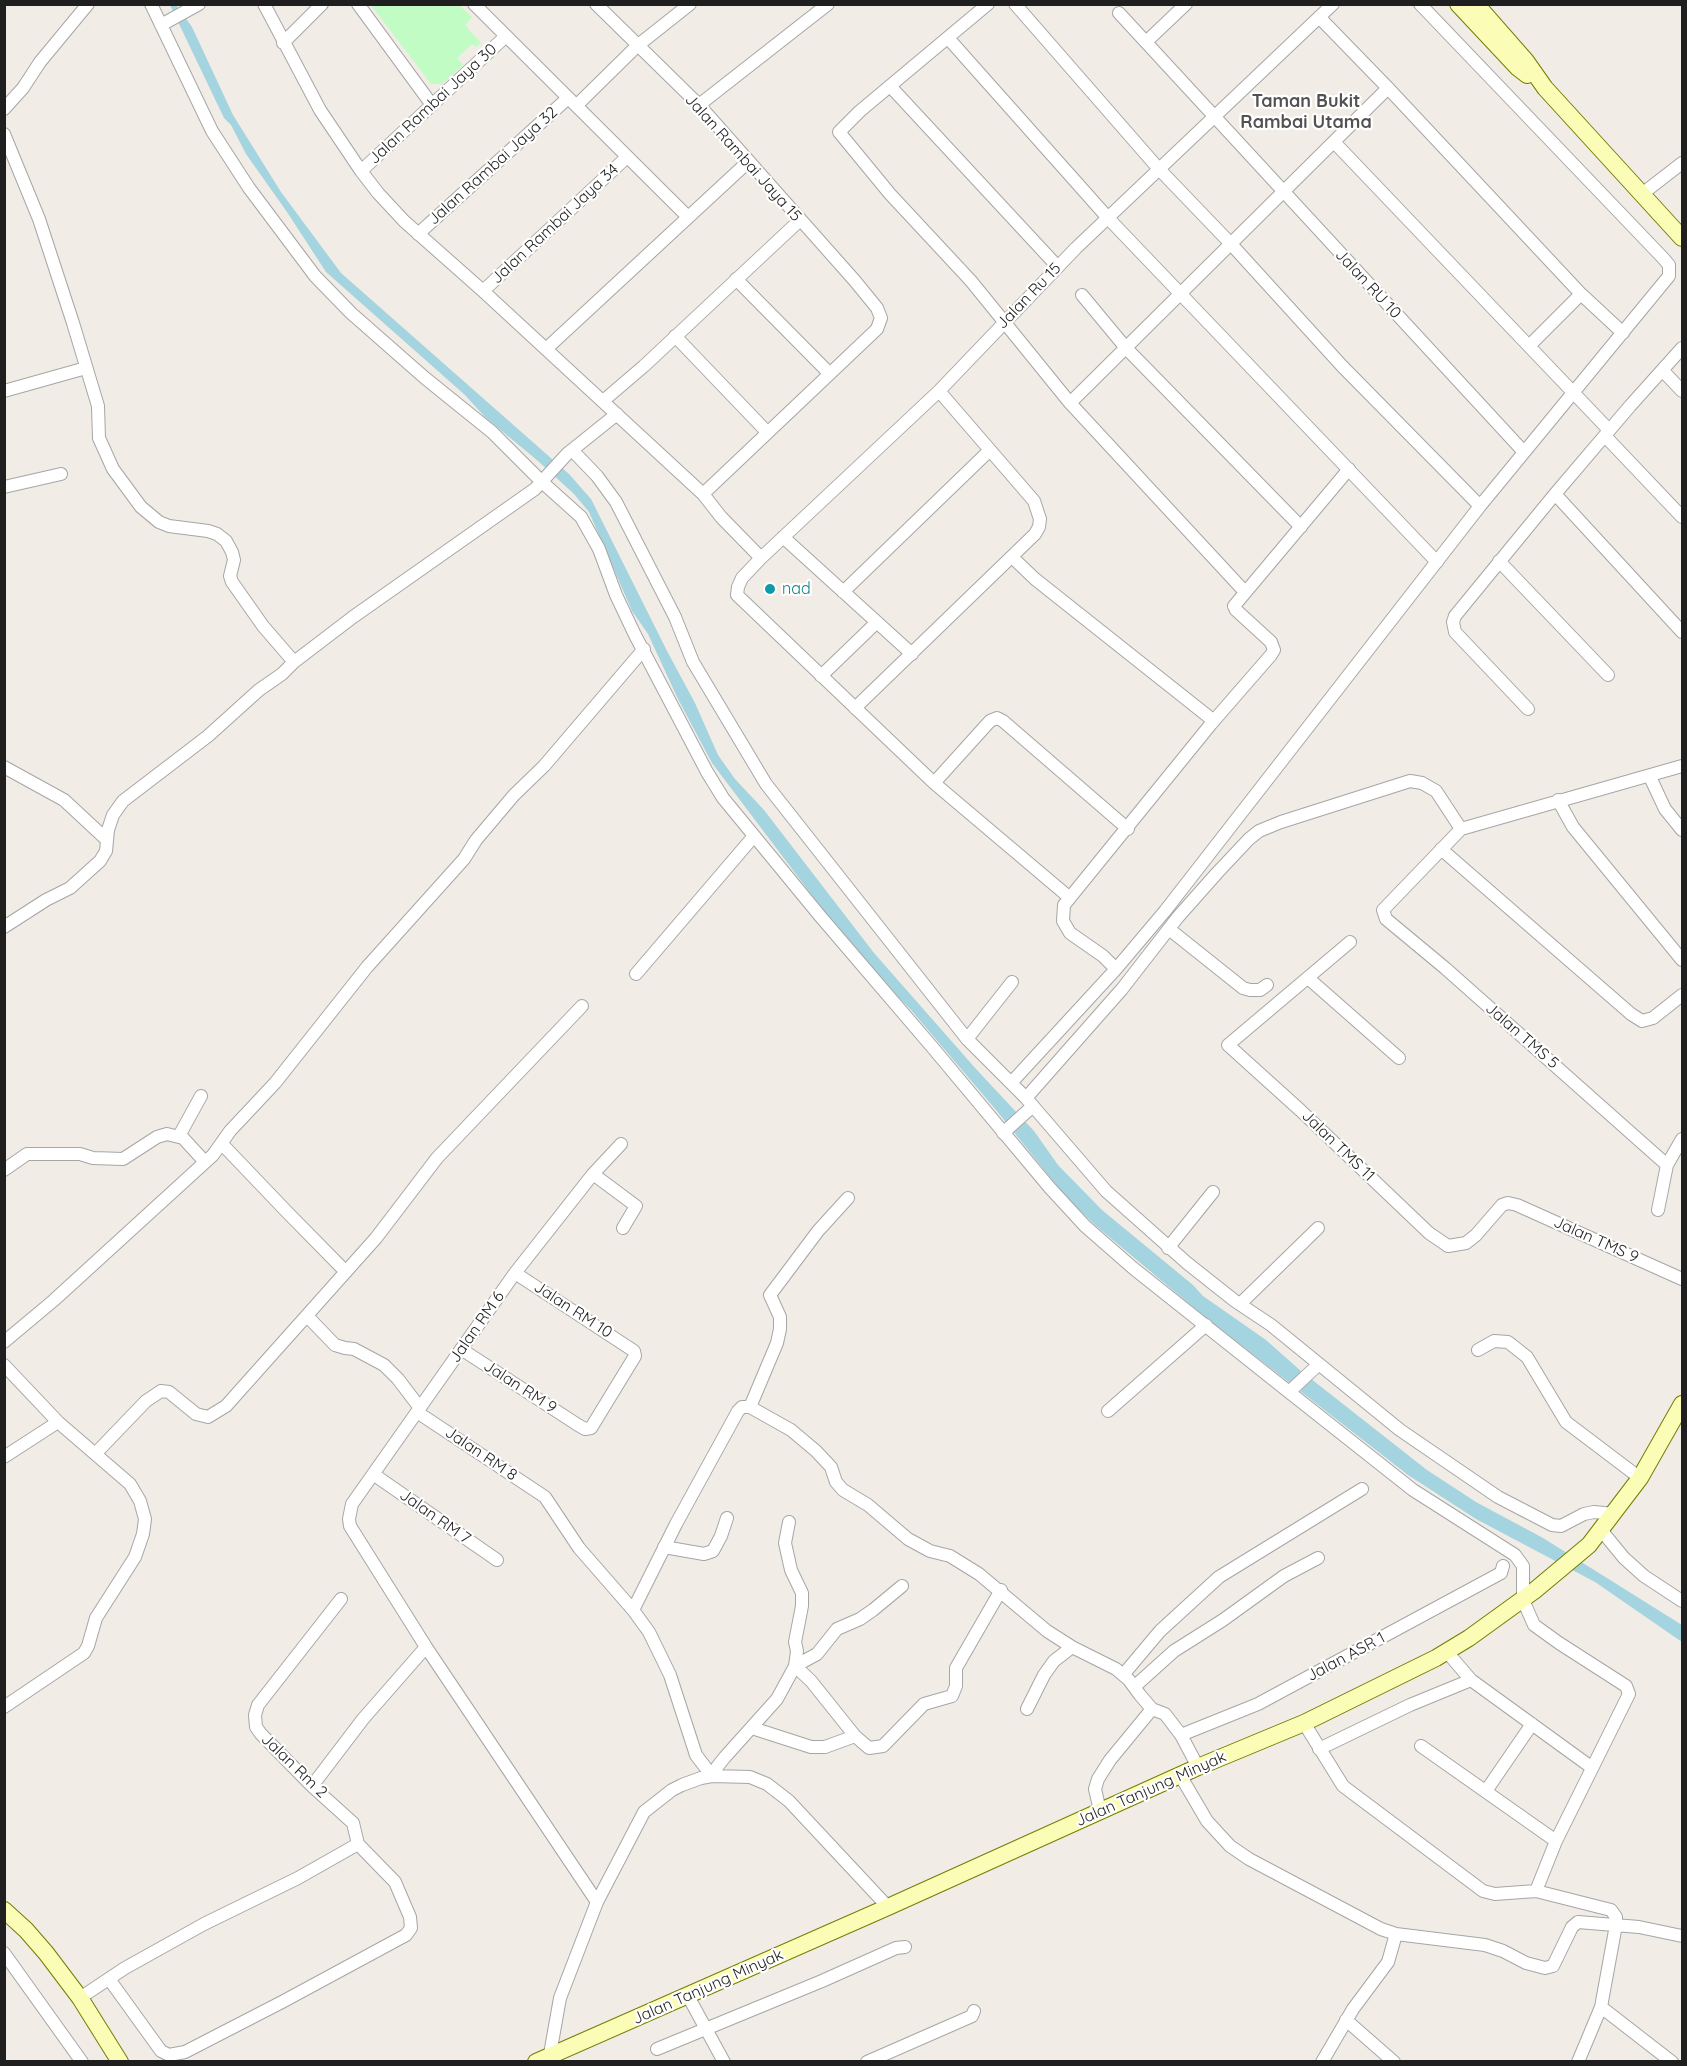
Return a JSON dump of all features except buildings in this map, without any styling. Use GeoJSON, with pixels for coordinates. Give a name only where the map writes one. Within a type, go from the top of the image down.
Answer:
{"type":"FeatureCollection","features":[{"type":"Feature","properties":{"kind":"main road"},"geometry":{"type":"LineString","coordinates":[[1458,4],[1518,69],[1545,88]]}},
{"type":"Feature","properties":{"kind":"main road"},"geometry":{"type":"LineString","coordinates":[[1476,4],[1526,61],[1545,88],[1683,238]]}},
{"type":"Feature","properties":{"kind":"main road","name":"Jalan Tanjung Minyak"},"geometry":{"type":"LineString","coordinates":[[543,2059],[1198,1767],[1304,1723],[1447,1652],[1522,1600],[1589,1545],[1640,1478],[1683,1404]]}},
{"type":"Feature","properties":{"kind":"main road"},"geometry":{"type":"LineString","coordinates":[[5,1912],[26,1930],[46,1953],[80,1998],[120,2061]]}},
{"type":"Feature","properties":{"kind":"street"},"geometry":{"type":"LineString","coordinates":[[4,110],[88,4]]}},
{"type":"Feature","properties":{"kind":"street"},"geometry":{"type":"LineString","coordinates":[[151,4],[165,23],[213,130],[249,188],[315,276],[351,313],[425,378],[545,478],[581,517],[591,532],[616,595],[706,772],[723,798],[1006,1131],[1050,1188],[1085,1226],[1133,1268],[1292,1390],[1413,1490],[1515,1555],[1523,1566],[1522,1600],[1534,1625],[1626,1686],[1629,1694],[1556,1841],[1536,1891]]}},
{"type":"Feature","properties":{"kind":"street"},"geometry":{"type":"LineString","coordinates":[[264,4],[320,110],[361,171],[404,221],[703,494],[721,517],[761,558]]}},
{"type":"Feature","properties":{"kind":"street"},"geometry":{"type":"LineString","coordinates":[[283,43],[322,4]]}},
{"type":"Feature","properties":{"kind":"street"},"geometry":{"type":"LineString","coordinates":[[358,4],[432,105]]}},
{"type":"Feature","properties":{"kind":"street"},"geometry":{"type":"LineString","coordinates":[[474,4],[688,217]]}},
{"type":"Feature","properties":{"kind":"street","name":"Jalan Rambai Jaya 15"},"geometry":{"type":"LineString","coordinates":[[596,4],[699,105],[877,308],[881,318],[877,329],[829,373]]}},
{"type":"Feature","properties":{"kind":"street","name":"Jalan Rambai Jaya 32"},"geometry":{"type":"LineString","coordinates":[[418,234],[637,46],[690,4]]}},
{"type":"Feature","properties":{"kind":"street"},"geometry":{"type":"LineString","coordinates":[[699,105],[828,4]]}},
{"type":"Feature","properties":{"kind":"street"},"geometry":{"type":"LineString","coordinates":[[988,4],[839,132],[890,194],[971,280],[1070,403],[1245,592]]}},
{"type":"Feature","properties":{"kind":"street"},"geometry":{"type":"LineString","coordinates":[[1015,4],[1158,168],[1342,366],[1480,506]]}},
{"type":"Feature","properties":{"kind":"street"},"geometry":{"type":"LineString","coordinates":[[1146,42],[1186,4]]}},
{"type":"Feature","properties":{"kind":"street","name":"Jalan Ru 15"},"geometry":{"type":"LineString","coordinates":[[821,676],[737,596],[742,578],[939,391],[1057,266],[1333,4]]}},
{"type":"Feature","properties":{"kind":"street"},"geometry":{"type":"LineString","coordinates":[[1011,1083],[1116,969],[1185,886],[1523,451],[1575,394],[1669,276],[1669,266],[1420,4]]}},
{"type":"Feature","properties":{"kind":"street"},"geometry":{"type":"LineString","coordinates":[[165,23],[197,6]]}},
{"type":"Feature","properties":{"kind":"street","name":"Jalan RU 10"},"geometry":{"type":"LineString","coordinates":[[1119,13],[1523,451]]}},
{"type":"Feature","properties":{"kind":"street"},"geometry":{"type":"LineString","coordinates":[[1319,17],[1389,88],[1581,294],[1623,333]]}},
{"type":"Feature","properties":{"kind":"street","name":"Jalan Rambai Jaya 30"},"geometry":{"type":"LineString","coordinates":[[361,171],[506,36]]}},
{"type":"Feature","properties":{"kind":"street"},"geometry":{"type":"LineString","coordinates":[[948,38],[1108,218],[1437,562]]}},
{"type":"Feature","properties":{"kind":"street"},"geometry":{"type":"LineString","coordinates":[[890,86],[1057,266]]}},
{"type":"Feature","properties":{"kind":"street"},"geometry":{"type":"LineString","coordinates":[[1070,403],[1389,88]]}},
{"type":"Feature","properties":{"kind":"street"},"geometry":{"type":"LineString","coordinates":[[4,134],[39,219],[98,406],[99,438],[113,469],[141,507],[159,522],[169,526],[208,531],[218,534],[226,541],[234,560],[230,576],[232,582],[263,626],[294,662]]}},
{"type":"Feature","properties":{"kind":"street"},"geometry":{"type":"LineString","coordinates":[[1334,142],[1575,394],[1607,433],[1683,516]]}},
{"type":"Feature","properties":{"kind":"street","name":"Jalan Rambai Jaya 34"},"geometry":{"type":"LineString","coordinates":[[483,291],[627,157]]}},
{"type":"Feature","properties":{"kind":"street"},"geometry":{"type":"LineString","coordinates":[[546,349],[749,161]]}},
{"type":"Feature","properties":{"kind":"street"},"geometry":{"type":"LineString","coordinates":[[1642,194],[1683,163]]}},
{"type":"Feature","properties":{"kind":"street"},"geometry":{"type":"LineString","coordinates":[[603,401],[799,221]]}},
{"type":"Feature","properties":{"kind":"street"},"geometry":{"type":"LineString","coordinates":[[703,494],[829,373],[736,279]]}},
{"type":"Feature","properties":{"kind":"street"},"geometry":{"type":"LineString","coordinates":[[1529,345],[1581,294]]}},
{"type":"Feature","properties":{"kind":"street"},"geometry":{"type":"LineString","coordinates":[[1082,295],[1126,348],[1301,527]]}},
{"type":"Feature","properties":{"kind":"street"},"geometry":{"type":"LineString","coordinates":[[675,336],[767,432]]}},
{"type":"Feature","properties":{"kind":"street"},"geometry":{"type":"LineString","coordinates":[[1528,709],[1455,632],[1453,626],[1455,616],[1555,494],[1683,348]]}},
{"type":"Feature","properties":{"kind":"street"},"geometry":{"type":"LineString","coordinates":[[4,391],[86,368]]}},
{"type":"Feature","properties":{"kind":"street"},"geometry":{"type":"LineString","coordinates":[[1663,371],[1683,391]]}},
{"type":"Feature","properties":{"kind":"street"},"geometry":{"type":"LineString","coordinates":[[855,708],[1012,557],[1039,527],[1040,519],[1034,501],[939,391]]}},
{"type":"Feature","properties":{"kind":"street"},"geometry":{"type":"LineString","coordinates":[[4,927],[45,900],[70,888],[100,861],[106,851],[113,814],[123,801],[208,736],[294,662],[380,597],[536,489],[570,452],[617,414]]}},
{"type":"Feature","properties":{"kind":"street"},"geometry":{"type":"LineString","coordinates":[[843,592],[990,450]]}},
{"type":"Feature","properties":{"kind":"street"},"geometry":{"type":"LineString","coordinates":[[570,452],[597,476],[616,502],[675,617],[693,662],[760,775],[910,970],[967,1039],[1011,1083],[1106,1191],[1168,1248],[1271,1325],[1400,1430],[1498,1497],[1552,1526],[1561,1526],[1584,1514],[1594,1512],[1614,1514]]}},
{"type":"Feature","properties":{"kind":"street"},"geometry":{"type":"LineString","coordinates":[[1116,969],[1103,956],[1070,933],[1063,921],[1064,905],[1274,650],[1271,642],[1234,606],[1349,470]]}},
{"type":"Feature","properties":{"kind":"street"},"geometry":{"type":"LineString","coordinates":[[4,487],[61,474]]}},
{"type":"Feature","properties":{"kind":"street"},"geometry":{"type":"LineString","coordinates":[[1555,494],[1683,632]]}},
{"type":"Feature","properties":{"kind":"street"},"geometry":{"type":"LineString","coordinates":[[783,537],[912,654]]}},
{"type":"Feature","properties":{"kind":"street"},"geometry":{"type":"LineString","coordinates":[[1012,557],[1035,579],[1214,721]]}},
{"type":"Feature","properties":{"kind":"street"},"geometry":{"type":"LineString","coordinates":[[1499,561],[1608,675]]}},
{"type":"Feature","properties":{"kind":"street"},"geometry":{"type":"LineString","coordinates":[[877,622],[821,676],[934,783],[1070,897]]}},
{"type":"Feature","properties":{"kind":"street"},"geometry":{"type":"LineString","coordinates":[[4,1342],[53,1301],[222,1144],[230,1131],[296,1058],[367,967],[464,859],[476,840],[514,795],[544,766],[644,649]]}},
{"type":"Feature","properties":{"kind":"street"},"geometry":{"type":"LineString","coordinates":[[934,783],[990,721],[997,718],[1128,829]]}},
{"type":"Feature","properties":{"kind":"street"},"geometry":{"type":"LineString","coordinates":[[1683,766],[1461,829],[1441,849],[1631,1014],[1642,1021],[1653,1018],[1683,995]]}},
{"type":"Feature","properties":{"kind":"street"},"geometry":{"type":"LineString","coordinates":[[4,768],[64,800],[107,840]]}},
{"type":"Feature","properties":{"kind":"street"},"geometry":{"type":"LineString","coordinates":[[1650,777],[1665,809],[1683,830]]}},
{"type":"Feature","properties":{"kind":"street"},"geometry":{"type":"LineString","coordinates":[[1006,1131],[1030,1105],[1169,929],[1249,839],[1259,831],[1410,782],[1422,783],[1436,791],[1461,829]]}},
{"type":"Feature","properties":{"kind":"street"},"geometry":{"type":"LineString","coordinates":[[1558,800],[1573,827],[1683,960]]}},
{"type":"Feature","properties":{"kind":"street"},"geometry":{"type":"LineString","coordinates":[[636,974],[754,836]]}},
{"type":"Feature","properties":{"kind":"street","name":"Jalan TMS 5"},"geometry":{"type":"LineString","coordinates":[[1441,849],[1386,906],[1383,910],[1386,919],[1462,983],[1667,1165]]}},
{"type":"Feature","properties":{"kind":"street"},"geometry":{"type":"LineString","coordinates":[[1185,886],[1198,895]]}},
{"type":"Feature","properties":{"kind":"street"},"geometry":{"type":"LineString","coordinates":[[1169,929],[1243,988],[1260,990],[1267,985]]}},
{"type":"Feature","properties":{"kind":"street"},"geometry":{"type":"LineString","coordinates":[[1350,942],[1308,978],[1399,1058]]}},
{"type":"Feature","properties":{"kind":"street","name":"Jalan TMS 11"},"geometry":{"type":"LineString","coordinates":[[1308,978],[1228,1045],[1429,1233],[1448,1246],[1466,1243],[1502,1205],[1508,1203]]}},
{"type":"Feature","properties":{"kind":"street"},"geometry":{"type":"LineString","coordinates":[[967,1039],[1012,982]]}},
{"type":"Feature","properties":{"kind":"street"},"geometry":{"type":"LineString","coordinates":[[96,1453],[146,1401],[161,1391],[169,1392],[196,1414],[208,1416],[226,1406],[376,1238],[437,1158],[582,1006]]}},
{"type":"Feature","properties":{"kind":"street"},"geometry":{"type":"LineString","coordinates":[[179,1136],[201,1096]]}},
{"type":"Feature","properties":{"kind":"street"},"geometry":{"type":"LineString","coordinates":[[4,1170],[27,1154],[80,1154],[93,1158],[123,1159],[157,1137],[167,1134],[179,1136],[205,1162]]}},
{"type":"Feature","properties":{"kind":"street"},"geometry":{"type":"LineString","coordinates":[[1658,1209],[1667,1165],[1683,1139]]}},
{"type":"Feature","properties":{"kind":"street"},"geometry":{"type":"LineString","coordinates":[[222,1144],[346,1272]]}},
{"type":"Feature","properties":{"kind":"street","name":"Jalan RM 6"},"geometry":{"type":"LineString","coordinates":[[426,1647],[356,1534],[349,1519],[352,1504],[515,1272],[593,1174],[621,1144]]}},
{"type":"Feature","properties":{"kind":"street"},"geometry":{"type":"LineString","coordinates":[[593,1174],[636,1206],[623,1228]]}},
{"type":"Feature","properties":{"kind":"street"},"geometry":{"type":"LineString","coordinates":[[1168,1248],[1213,1192]]}},
{"type":"Feature","properties":{"kind":"street"},"geometry":{"type":"LineString","coordinates":[[750,1407],[777,1343],[780,1329],[780,1317],[770,1295],[812,1238],[848,1198]]}},
{"type":"Feature","properties":{"kind":"street","name":"Jalan TMS 9"},"geometry":{"type":"LineString","coordinates":[[1508,1203],[1683,1279]]}},
{"type":"Feature","properties":{"kind":"street"},"geometry":{"type":"LineString","coordinates":[[1240,1304],[1318,1228]]}},
{"type":"Feature","properties":{"kind":"street","name":"Jalan RM 10"},"geometry":{"type":"LineString","coordinates":[[515,1272],[631,1347],[634,1356],[591,1428],[585,1429],[578,1425]]}},
{"type":"Feature","properties":{"kind":"street","name":"Jalan RM 8"},"geometry":{"type":"LineString","coordinates":[[307,1316],[335,1345],[363,1353],[384,1365],[398,1379],[418,1410],[545,1497],[579,1548],[633,1610]]}},
{"type":"Feature","properties":{"kind":"street"},"geometry":{"type":"LineString","coordinates":[[1108,1411],[1206,1325]]}},
{"type":"Feature","properties":{"kind":"street"},"geometry":{"type":"LineString","coordinates":[[1478,1350],[1494,1341],[1508,1342],[1527,1357],[1566,1422],[1640,1478]]}},
{"type":"Feature","properties":{"kind":"street","name":"Jalan RM 9"},"geometry":{"type":"LineString","coordinates":[[461,1349],[578,1425]]}},
{"type":"Feature","properties":{"kind":"street"},"geometry":{"type":"LineString","coordinates":[[4,1365],[58,1422],[130,1484],[140,1501],[145,1519],[143,1534],[135,1557],[96,1618],[84,1653],[4,1707]]}},
{"type":"Feature","properties":{"kind":"street"},"geometry":{"type":"LineString","coordinates":[[1292,1390],[1318,1365]]}},
{"type":"Feature","properties":{"kind":"street"},"geometry":{"type":"LineString","coordinates":[[714,1776],[696,1755],[670,1675],[649,1632],[633,1610],[664,1547],[742,1407],[758,1410],[799,1437],[831,1467],[836,1482],[843,1490],[868,1505],[908,1539],[930,1551],[950,1556],[979,1574],[1047,1630],[1072,1647],[1116,1669],[1152,1709],[1165,1714],[1181,1735],[1198,1767]]}},
{"type":"Feature","properties":{"kind":"street"},"geometry":{"type":"LineString","coordinates":[[4,1457],[58,1422]]}},
{"type":"Feature","properties":{"kind":"street","name":"Jalan RM 7"},"geometry":{"type":"LineString","coordinates":[[373,1474],[497,1560]]}},
{"type":"Feature","properties":{"kind":"street"},"geometry":{"type":"LineString","coordinates":[[1123,1675],[1160,1631],[1219,1577],[1362,1489]]}},
{"type":"Feature","properties":{"kind":"street"},"geometry":{"type":"LineString","coordinates":[[664,1547],[705,1554],[712,1551],[721,1536],[727,1518]]}},
{"type":"Feature","properties":{"kind":"street"},"geometry":{"type":"LineString","coordinates":[[714,1776],[717,1767],[725,1757],[784,1689],[795,1666],[797,1651],[795,1642],[802,1606],[802,1593],[791,1570],[785,1543],[789,1522]]}},
{"type":"Feature","properties":{"kind":"street"},"geometry":{"type":"LineString","coordinates":[[1601,1530],[1623,1558],[1683,1601]]}},
{"type":"Feature","properties":{"kind":"street"},"geometry":{"type":"LineString","coordinates":[[1134,1687],[1174,1652],[1284,1576],[1318,1558]]}},
{"type":"Feature","properties":{"kind":"street","name":"Jalan ASR 1"},"geometry":{"type":"LineString","coordinates":[[1181,1735],[1258,1704],[1501,1573],[1503,1566]]}},
{"type":"Feature","properties":{"kind":"street"},"geometry":{"type":"LineString","coordinates":[[795,1666],[818,1654],[837,1629],[860,1619],[902,1586]]}},
{"type":"Feature","properties":{"kind":"street"},"geometry":{"type":"LineString","coordinates":[[795,1666],[811,1681],[855,1736],[869,1748],[883,1746],[924,1704],[952,1696],[956,1686],[956,1668],[1001,1590]]}},
{"type":"Feature","properties":{"kind":"street","name":"Jalan Rm 2"},"geometry":{"type":"LineString","coordinates":[[341,1599],[258,1705],[255,1715],[256,1727],[261,1734],[312,1786],[353,1823],[357,1844]]}},
{"type":"Feature","properties":{"kind":"street"},"geometry":{"type":"LineString","coordinates":[[312,1786],[363,1719],[426,1647],[597,1902]]}},
{"type":"Feature","properties":{"kind":"street"},"geometry":{"type":"LineString","coordinates":[[1027,1709],[1044,1675],[1054,1661],[1072,1647]]}},
{"type":"Feature","properties":{"kind":"street"},"geometry":{"type":"LineString","coordinates":[[1447,1652],[1471,1680],[1591,1767]]}},
{"type":"Feature","properties":{"kind":"street"},"geometry":{"type":"LineString","coordinates":[[1318,1749],[1410,1705],[1471,1680]]}},
{"type":"Feature","properties":{"kind":"street"},"geometry":{"type":"LineString","coordinates":[[1100,1811],[1095,1790],[1098,1779],[1110,1760],[1152,1709]]}},
{"type":"Feature","properties":{"kind":"street"},"geometry":{"type":"LineString","coordinates":[[1304,1723],[1343,1786],[1483,1891],[1494,1894],[1536,1891],[1605,1906],[1611,1910],[1616,1917],[1616,1925],[1601,2007],[1578,2061]]}},
{"type":"Feature","properties":{"kind":"street"},"geometry":{"type":"LineString","coordinates":[[1486,1791],[1532,1724]]}},
{"type":"Feature","properties":{"kind":"street"},"geometry":{"type":"LineString","coordinates":[[752,1728],[811,1748],[825,1747],[855,1736]]}},
{"type":"Feature","properties":{"kind":"street"},"geometry":{"type":"LineString","coordinates":[[1421,1746],[1556,1841]]}},
{"type":"Feature","properties":{"kind":"street"},"geometry":{"type":"LineString","coordinates":[[1180,1775],[1207,1821],[1230,1846],[1249,1859],[1381,1929],[1396,1934],[1485,1946],[1503,1951],[1526,1963],[1545,1968],[1553,1966],[1572,1927],[1578,1922],[1639,1927],[1683,1936]]}},
{"type":"Feature","properties":{"kind":"street"},"geometry":{"type":"LineString","coordinates":[[543,2059],[560,1998],[597,1902],[644,1812],[672,1790],[701,1778],[714,1776],[750,1777],[774,1788],[789,1801],[888,1907]]}},
{"type":"Feature","properties":{"kind":"street"},"geometry":{"type":"LineString","coordinates":[[80,1998],[109,1979],[204,1924],[297,1878],[357,1844],[395,1882],[410,1917],[411,1928],[406,1935],[185,2052],[169,2055],[162,2051],[109,1979]]}},
{"type":"Feature","properties":{"kind":"street"},"geometry":{"type":"LineString","coordinates":[[1322,2061],[1346,2020],[1388,1962],[1396,1934]]}},
{"type":"Feature","properties":{"kind":"street"},"geometry":{"type":"LineString","coordinates":[[657,2049],[896,1948],[905,1947]]}},
{"type":"Feature","properties":{"kind":"street"},"geometry":{"type":"LineString","coordinates":[[4,1953],[82,2061]]}},
{"type":"Feature","properties":{"kind":"street"},"geometry":{"type":"LineString","coordinates":[[688,1996],[724,2061]]}},
{"type":"Feature","properties":{"kind":"street"},"geometry":{"type":"LineString","coordinates":[[1601,2007],[1672,2061]]}},
{"type":"Feature","properties":{"kind":"street"},"geometry":{"type":"LineString","coordinates":[[867,2061],[972,2016],[974,2011]]}},
{"type":"Feature","properties":{"kind":"street"},"geometry":{"type":"LineString","coordinates":[[1346,2020],[1394,2061]]}},
{"type":"Feature","properties":{"kind":"green space"},"geometry":{"type":"Polygon","coordinates":[[[371,5],[459,5],[472,17],[465,25],[481,43],[476,47],[472,44],[457,58],[463,65],[442,84],[431,84],[371,5]]]}},
{"type":"Feature","properties":{"kind":"water"},"geometry":{"type":"Polygon","coordinates":[[[170,5],[176,5],[192,27],[233,115],[281,192],[341,273],[569,474],[591,499],[695,703],[718,755],[735,779],[764,810],[874,953],[1034,1131],[1058,1165],[1102,1210],[1193,1285],[1203,1296],[1266,1340],[1301,1371],[1427,1470],[1476,1502],[1543,1538],[1682,1625],[1682,1642],[1595,1582],[1476,1519],[1408,1475],[1205,1317],[1095,1225],[1066,1197],[911,1010],[857,955],[712,763],[678,699],[648,634],[632,611],[589,512],[574,494],[538,461],[485,417],[465,395],[326,272],[246,154],[231,125],[224,118],[170,5]]]}},
{"type":"Feature","properties":{"kind":"place","name":"nad"},"geometry":{"type":"Point","coordinates":[770,589]}},
{"type":"Feature","properties":{"kind":"district","name":"Taman Bukit Rambai Utama"},"geometry":{"type":"Point","coordinates":[1306,112]}}]}
